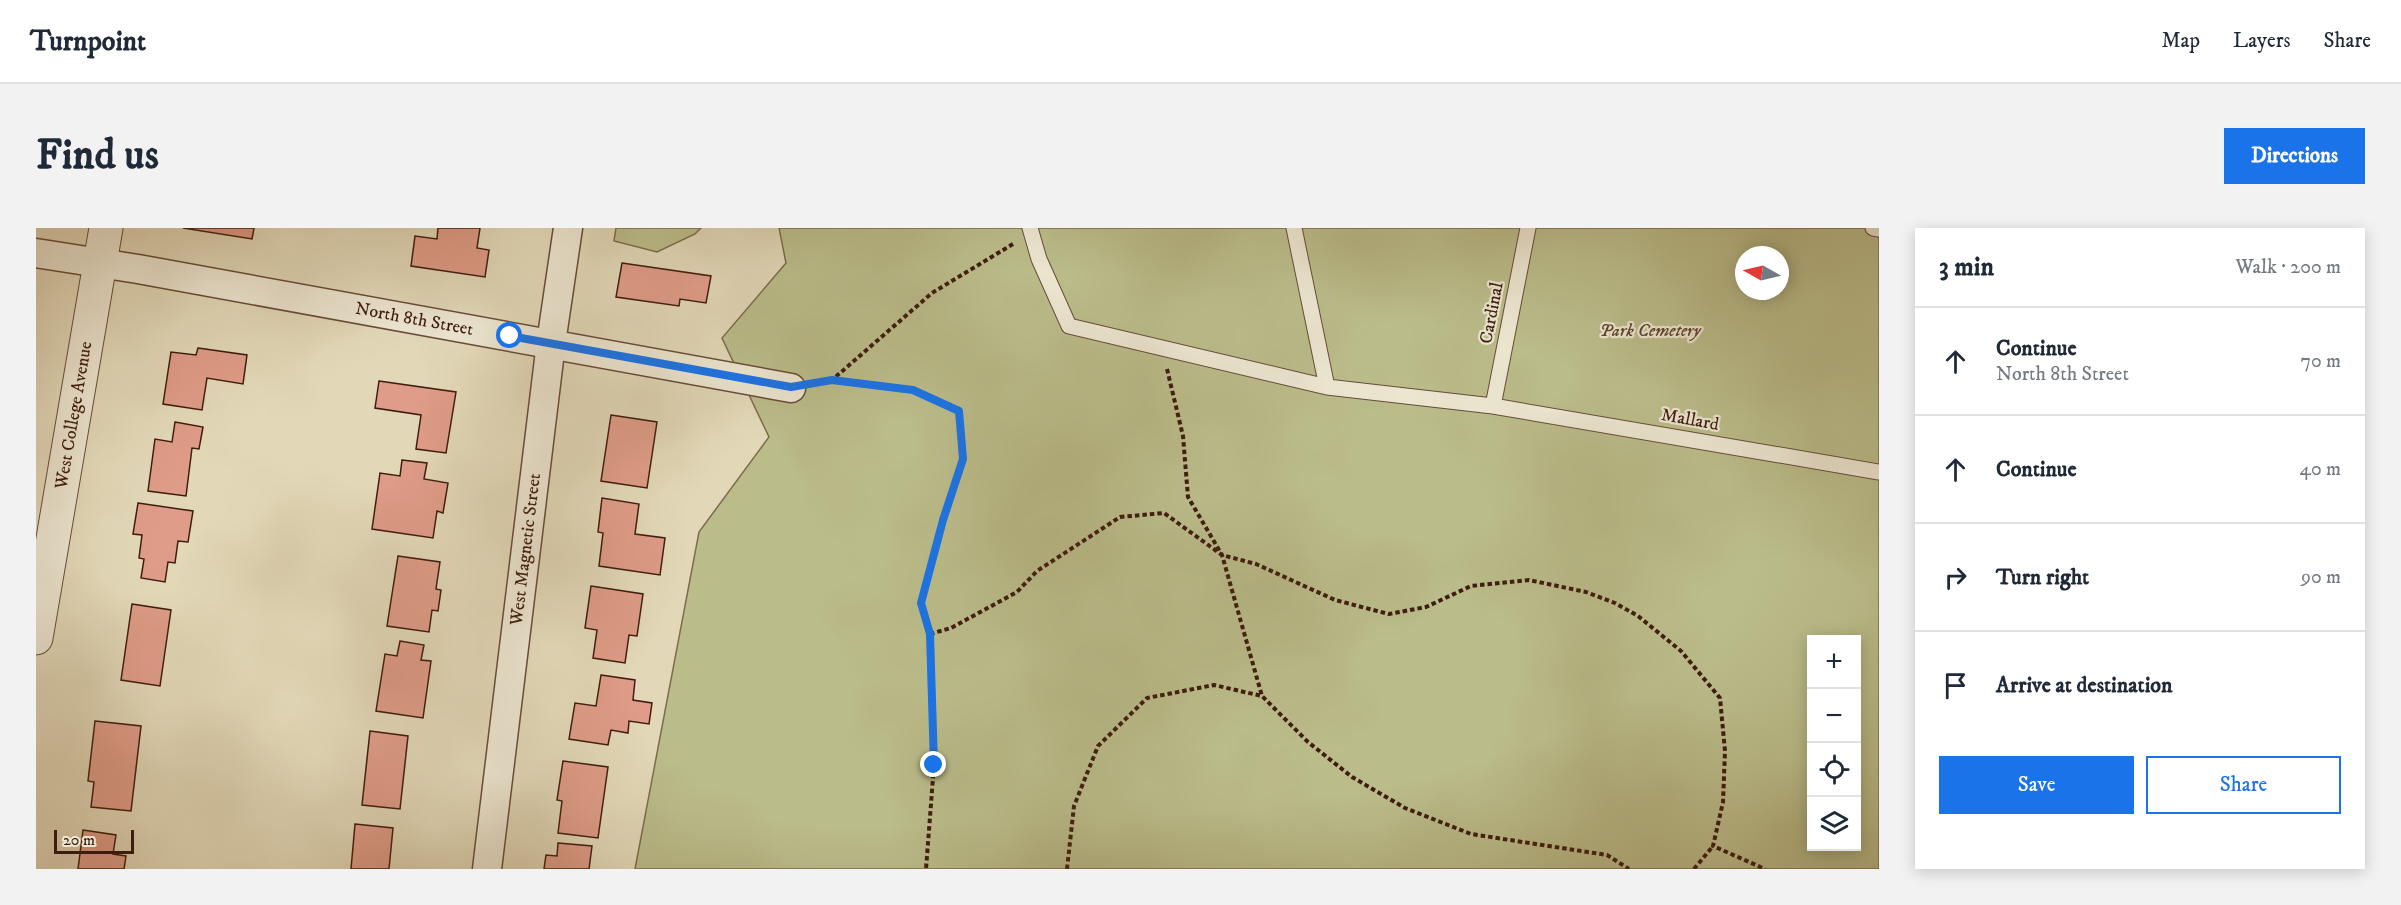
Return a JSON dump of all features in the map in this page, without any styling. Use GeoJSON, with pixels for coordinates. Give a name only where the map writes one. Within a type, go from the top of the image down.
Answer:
{"type":"FeatureCollection","features":[{"type":"Feature","properties":{"kind":"street","name":"West College Avenue"},"geometry":{"type":"LineString","coordinates":[[36,638],[106,228]]}},
{"type":"Feature","properties":{"kind":"street","name":"West Magnetic Street"},"geometry":{"type":"LineString","coordinates":[[487,869],[551,343],[568,228]]}},
{"type":"Feature","properties":{"kind":"street","name":"North 8th Street"},"geometry":{"type":"LineString","coordinates":[[36,253],[791,387]]}},
{"type":"Feature","properties":{"kind":"lane"},"geometry":{"type":"LineString","coordinates":[[1294,228],[1327,387]]}},
{"type":"Feature","properties":{"kind":"lane","name":"Cardinal"},"geometry":{"type":"LineString","coordinates":[[1493,406],[1528,228]]}},
{"type":"Feature","properties":{"kind":"lane"},"geometry":{"type":"LineString","coordinates":[[1873,228],[1879,229]]}},
{"type":"Feature","properties":{"kind":"lane","name":"Mallard"},"geometry":{"type":"LineString","coordinates":[[1031,231],[1039,259],[1069,326],[1327,387],[1493,406],[1879,472]]}},
{"type":"Feature","properties":{"kind":"path"},"geometry":{"type":"LineString","coordinates":[[832,380],[932,293],[1031,231]]}},
{"type":"Feature","properties":{"kind":"path"},"geometry":{"type":"LineString","coordinates":[[1163,348],[1183,436],[1188,497],[1222,555],[1262,696],[1308,742],[1352,777],[1405,808],[1471,834],[1607,855],[1629,869]]}},
{"type":"Feature","properties":{"kind":"path"},"geometry":{"type":"LineString","coordinates":[[791,387],[832,380],[913,390],[959,411],[963,459],[943,520],[921,603],[930,634],[934,765],[926,869]]}},
{"type":"Feature","properties":{"kind":"path"},"geometry":{"type":"LineString","coordinates":[[930,634],[951,628],[1017,592],[1037,571],[1120,517],[1164,513],[1222,555],[1256,564],[1335,600],[1389,614],[1426,607],[1471,586],[1529,580],[1586,592],[1616,603],[1638,616],[1681,651],[1720,698],[1725,751],[1723,802],[1713,846],[1694,869]]}},
{"type":"Feature","properties":{"kind":"path"},"geometry":{"type":"LineString","coordinates":[[1067,869],[1074,806],[1098,746],[1147,699],[1214,685],[1262,696]]}},
{"type":"Feature","properties":{"kind":"path"},"geometry":{"type":"LineString","coordinates":[[1713,846],[1765,869]]}},
{"type":"Feature","properties":{"kind":"green space"},"geometry":{"type":"Polygon","coordinates":[[[616,228],[701,228],[695,234],[657,252],[614,241],[616,228]]]}},
{"type":"Feature","properties":{"kind":"green space","name":"Park Cemetery"},"geometry":{"type":"Polygon","coordinates":[[[779,228],[1879,228],[1879,869],[635,869],[699,532],[769,437],[722,338],[786,263],[779,228]]]}},
{"type":"Feature","properties":{"kind":"building"},"geometry":{"type":"Polygon","coordinates":[[[183,228],[254,228],[252,239],[183,228]]]}},
{"type":"Feature","properties":{"kind":"building"},"geometry":{"type":"Polygon","coordinates":[[[438,228],[480,228],[477,248],[489,250],[485,277],[411,266],[415,236],[437,239],[438,228]]]}},
{"type":"Feature","properties":{"kind":"building"},"geometry":{"type":"Polygon","coordinates":[[[622,263],[711,276],[706,303],[680,299],[679,306],[616,297],[622,263]]]}},
{"type":"Feature","properties":{"kind":"building"},"geometry":{"type":"Polygon","coordinates":[[[198,348],[247,355],[243,384],[207,378],[202,410],[163,404],[171,352],[196,355],[198,348]]]}},
{"type":"Feature","properties":{"kind":"building"},"geometry":{"type":"Polygon","coordinates":[[[379,381],[456,392],[446,453],[416,449],[421,415],[375,408],[379,381]]]}},
{"type":"Feature","properties":{"kind":"building"},"geometry":{"type":"Polygon","coordinates":[[[611,415],[657,422],[647,488],[601,481],[611,415]]]}},
{"type":"Feature","properties":{"kind":"building"},"geometry":{"type":"Polygon","coordinates":[[[175,422],[203,427],[199,449],[192,448],[186,496],[148,491],[155,439],[172,442],[175,422]]]}},
{"type":"Feature","properties":{"kind":"building"},"geometry":{"type":"Polygon","coordinates":[[[402,460],[427,463],[424,479],[448,483],[443,513],[437,511],[433,538],[372,529],[380,473],[400,476],[402,460]]]}},
{"type":"Feature","properties":{"kind":"building"},"geometry":{"type":"Polygon","coordinates":[[[602,498],[639,504],[635,534],[665,538],[660,575],[599,566],[603,533],[598,532],[602,498]]]}},
{"type":"Feature","properties":{"kind":"building"},"geometry":{"type":"Polygon","coordinates":[[[138,503],[193,511],[188,542],[178,541],[175,563],[168,562],[165,582],[141,578],[144,559],[139,558],[142,535],[133,534],[138,503]]]}},
{"type":"Feature","properties":{"kind":"building"},"geometry":{"type":"Polygon","coordinates":[[[398,556],[440,562],[436,589],[441,590],[438,611],[432,610],[429,632],[387,626],[398,556]]]}},
{"type":"Feature","properties":{"kind":"building"},"geometry":{"type":"Polygon","coordinates":[[[591,586],[643,594],[637,636],[629,635],[625,663],[593,658],[597,630],[585,628],[591,586]]]}},
{"type":"Feature","properties":{"kind":"building"},"geometry":{"type":"Polygon","coordinates":[[[132,604],[171,610],[160,686],[121,680],[132,604]]]}},
{"type":"Feature","properties":{"kind":"building"},"geometry":{"type":"Polygon","coordinates":[[[400,641],[424,645],[421,660],[431,661],[423,718],[376,711],[385,654],[397,656],[400,641]]]}},
{"type":"Feature","properties":{"kind":"building"},"geometry":{"type":"Polygon","coordinates":[[[601,675],[635,680],[633,700],[652,703],[649,724],[629,721],[628,733],[611,730],[608,745],[569,739],[575,703],[596,706],[601,675]]]}},
{"type":"Feature","properties":{"kind":"building"},"geometry":{"type":"Polygon","coordinates":[[[95,721],[141,726],[131,811],[91,807],[94,782],[88,781],[95,721]]]}},
{"type":"Feature","properties":{"kind":"building"},"geometry":{"type":"Polygon","coordinates":[[[370,731],[408,736],[400,809],[362,805],[370,731]]]}},
{"type":"Feature","properties":{"kind":"building"},"geometry":{"type":"Polygon","coordinates":[[[563,761],[608,767],[598,838],[558,833],[562,801],[557,800],[563,761]]]}},
{"type":"Feature","properties":{"kind":"building"},"geometry":{"type":"Polygon","coordinates":[[[355,824],[393,828],[389,869],[351,869],[355,824]]]}},
{"type":"Feature","properties":{"kind":"building"},"geometry":{"type":"Polygon","coordinates":[[[83,830],[116,835],[113,854],[126,856],[124,869],[78,869],[83,830]]]}},
{"type":"Feature","properties":{"kind":"building"},"geometry":{"type":"Polygon","coordinates":[[[558,843],[592,846],[589,869],[544,869],[546,855],[557,856],[558,843]]]}},
{"type":"Feature","properties":{"kind":"route"},"geometry":{"type":"LineString","coordinates":[[510,336],[791,387],[832,380],[913,390],[959,411],[963,459],[943,520],[921,603],[930,634],[934,765]]}}]}
